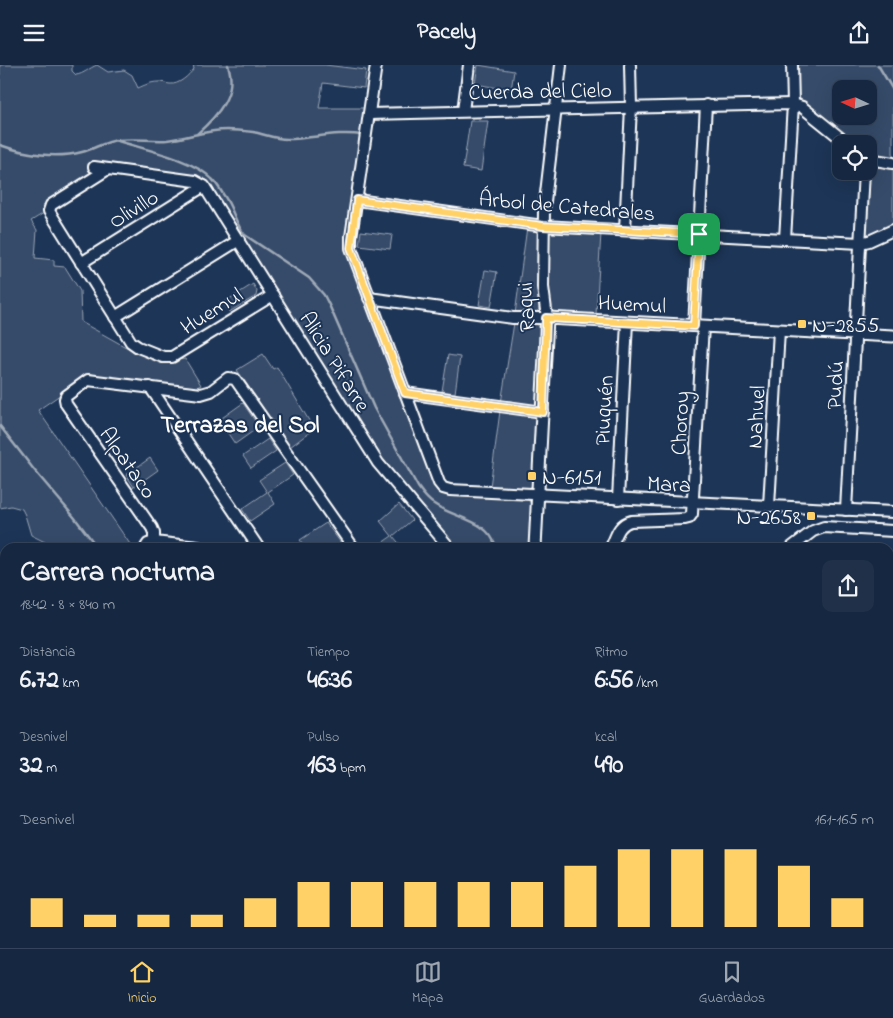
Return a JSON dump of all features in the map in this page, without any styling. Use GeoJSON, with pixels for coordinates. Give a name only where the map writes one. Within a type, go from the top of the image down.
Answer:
{"type":"FeatureCollection","features":[{"type":"Feature","properties":{"kind":"street"},"geometry":{"type":"LineString","coordinates":[[376,65],[351,245],[405,393],[543,412]]}},
{"type":"Feature","properties":{"kind":"street"},"geometry":{"type":"LineString","coordinates":[[463,111],[469,65]]}},
{"type":"Feature","properties":{"kind":"street","name":"Raqui"},"geometry":{"type":"LineString","coordinates":[[535,543],[546,318],[543,287],[544,201],[561,65]]}},
{"type":"Feature","properties":{"kind":"street"},"geometry":{"type":"LineString","coordinates":[[625,230],[631,107],[630,65]]}},
{"type":"Feature","properties":{"kind":"street"},"geometry":{"type":"LineString","coordinates":[[785,239],[793,104],[792,65]]}},
{"type":"Feature","properties":{"kind":"street"},"geometry":{"type":"LineString","coordinates":[[793,104],[802,107],[837,135]]}},
{"type":"Feature","properties":{"kind":"street","name":"Cuerda del Cielo"},"geometry":{"type":"LineString","coordinates":[[369,114],[793,104]]}},
{"type":"Feature","properties":{"kind":"street","name":"Choroy"},"geometry":{"type":"LineString","coordinates":[[693,503],[699,234],[706,105]]}},
{"type":"Feature","properties":{"kind":"street"},"geometry":{"type":"LineString","coordinates":[[877,160],[893,163]]}},
{"type":"Feature","properties":{"kind":"street"},"geometry":{"type":"LineString","coordinates":[[94,167],[195,181],[204,185]]}},
{"type":"Feature","properties":{"kind":"street"},"geometry":{"type":"LineString","coordinates":[[108,169],[51,205],[48,209],[115,317],[239,240]]}},
{"type":"Feature","properties":{"kind":"street","name":"Pudú"},"geometry":{"type":"LineString","coordinates":[[846,510],[864,180]]}},
{"type":"Feature","properties":{"kind":"street","name":"Alicia Pifarre"},"geometry":{"type":"LineString","coordinates":[[204,185],[384,471],[445,543]]}},
{"type":"Feature","properties":{"kind":"street","name":"Olivillo"},"geometry":{"type":"LineString","coordinates":[[81,263],[204,185]]}},
{"type":"Feature","properties":{"kind":"street","name":"Árbol de Catedrales"},"geometry":{"type":"LineString","coordinates":[[357,200],[543,226],[860,243],[893,230]]}},
{"type":"Feature","properties":{"kind":"street","name":"Huemul"},"geometry":{"type":"LineString","coordinates":[[115,317],[134,345],[168,358],[273,295]]}},
{"type":"Feature","properties":{"kind":"street","name":"Huemul"},"geometry":{"type":"LineString","coordinates":[[370,298],[513,318],[546,318],[893,336]]}},
{"type":"Feature","properties":{"kind":"street","name":"Piuquén"},"geometry":{"type":"LineString","coordinates":[[618,499],[627,322]]}},
{"type":"Feature","properties":{"kind":"street","name":"Nahuel"},"geometry":{"type":"LineString","coordinates":[[769,506],[779,330]]}},
{"type":"Feature","properties":{"kind":"street"},"geometry":{"type":"LineString","coordinates":[[150,387],[201,394],[211,391],[228,378],[232,377],[236,380],[349,543]]}},
{"type":"Feature","properties":{"kind":"street","name":"Alpataco"},"geometry":{"type":"LineString","coordinates":[[150,387],[88,380],[65,397],[66,404],[152,528],[154,533],[151,543]]}},
{"type":"Feature","properties":{"kind":"street"},"geometry":{"type":"LineString","coordinates":[[150,387],[255,543]]}},
{"type":"Feature","properties":{"kind":"street","name":"Mara"},"geometry":{"type":"LineString","coordinates":[[405,393],[439,483],[448,490],[893,512]]}},
{"type":"Feature","properties":{"kind":"street"},"geometry":{"type":"LineString","coordinates":[[613,543],[620,527],[624,523],[631,521],[687,519],[692,514],[693,503]]}},
{"type":"Feature","properties":{"kind":"street"},"geometry":{"type":"LineString","coordinates":[[797,543],[813,531],[824,527],[893,531]]}},
{"type":"Feature","properties":{"kind":"shaded area"},"geometry":{"type":"Polygon","coordinates":[[[0,65],[72,65],[72,71],[76,75],[97,65],[108,72],[124,70],[132,75],[138,88],[155,82],[177,83],[192,72],[194,69],[193,65],[325,65],[366,70],[364,88],[323,83],[319,108],[366,108],[346,238],[348,252],[435,486],[443,493],[450,495],[528,499],[532,506],[530,543],[453,543],[381,460],[205,179],[94,162],[95,172],[46,203],[43,209],[44,213],[31,221],[37,230],[35,258],[54,260],[54,266],[65,267],[80,291],[81,322],[124,346],[164,362],[185,359],[201,385],[195,388],[89,375],[38,410],[129,543],[45,543],[31,535],[22,509],[11,506],[0,508],[0,65]]]}},
{"type":"Feature","properties":{"kind":"shaded area"},"geometry":{"type":"Polygon","coordinates":[[[478,65],[514,71],[511,90],[475,84],[478,65]]]}},
{"type":"Feature","properties":{"kind":"shaded area"},"geometry":{"type":"Polygon","coordinates":[[[796,65],[893,65],[893,159],[877,156],[877,135],[844,135],[801,100],[797,93],[796,65]]]}},
{"type":"Feature","properties":{"kind":"shaded area"},"geometry":{"type":"Polygon","coordinates":[[[470,121],[488,121],[481,171],[463,168],[470,121]]]}},
{"type":"Feature","properties":{"kind":"shaded area"},"geometry":{"type":"Polygon","coordinates":[[[877,166],[893,167],[893,226],[868,236],[865,234],[868,180],[877,180],[877,166]]]}},
{"type":"Feature","properties":{"kind":"shaded area"},"geometry":{"type":"Polygon","coordinates":[[[527,227],[534,229],[538,234],[539,309],[536,313],[515,314],[527,227]]]}},
{"type":"Feature","properties":{"kind":"shaded area"},"geometry":{"type":"Polygon","coordinates":[[[551,230],[601,233],[596,314],[554,312],[549,308],[548,235],[551,230]]]}},
{"type":"Feature","properties":{"kind":"shaded area"},"geometry":{"type":"Polygon","coordinates":[[[361,231],[392,235],[390,249],[359,245],[361,231]]]}},
{"type":"Feature","properties":{"kind":"shaded area"},"geometry":{"type":"Polygon","coordinates":[[[485,270],[497,272],[491,307],[479,305],[485,270]]]}},
{"type":"Feature","properties":{"kind":"shaded area"},"geometry":{"type":"Polygon","coordinates":[[[253,284],[257,291],[256,296],[229,312],[223,303],[253,284]]]}},
{"type":"Feature","properties":{"kind":"shaded area"},"geometry":{"type":"Polygon","coordinates":[[[514,323],[535,323],[539,328],[538,402],[535,407],[501,403],[514,323]]]}},
{"type":"Feature","properties":{"kind":"shaded area"},"geometry":{"type":"Polygon","coordinates":[[[263,354],[273,369],[277,367],[314,429],[290,447],[237,370],[263,354]]]}},
{"type":"Feature","properties":{"kind":"shaded area"},"geometry":{"type":"Polygon","coordinates":[[[448,355],[460,357],[455,393],[442,391],[448,355]]]}},
{"type":"Feature","properties":{"kind":"shaded area"},"geometry":{"type":"Polygon","coordinates":[[[243,403],[259,427],[235,444],[219,420],[243,403]]]}},
{"type":"Feature","properties":{"kind":"shaded area"},"geometry":{"type":"Polygon","coordinates":[[[500,411],[534,415],[537,419],[532,485],[529,489],[490,487],[500,411]]]}},
{"type":"Feature","properties":{"kind":"shaded area"},"geometry":{"type":"Polygon","coordinates":[[[268,439],[276,451],[251,468],[243,456],[268,439]]]}},
{"type":"Feature","properties":{"kind":"shaded area"},"geometry":{"type":"Polygon","coordinates":[[[150,458],[158,470],[134,487],[126,475],[150,458]]]}},
{"type":"Feature","properties":{"kind":"shaded area"},"geometry":{"type":"Polygon","coordinates":[[[285,463],[293,475],[268,492],[275,504],[250,521],[242,509],[267,492],[259,480],[285,463]]]}},
{"type":"Feature","properties":{"kind":"shaded area"},"geometry":{"type":"Polygon","coordinates":[[[399,504],[412,520],[393,536],[399,543],[382,543],[392,536],[380,521],[399,504]]]}},
{"type":"Feature","properties":{"kind":"shaded area"},"geometry":{"type":"Polygon","coordinates":[[[326,523],[341,543],[302,543],[300,540],[326,523]]]}},
{"type":"Feature","properties":{"kind":"waterway"},"geometry":{"type":"LineString","coordinates":[[197,134],[212,120],[224,104],[230,85],[228,65]]}},
{"type":"Feature","properties":{"kind":"waterway"},"geometry":{"type":"LineString","coordinates":[[878,65],[893,90]]}},
{"type":"Feature","properties":{"kind":"waterway"},"geometry":{"type":"LineString","coordinates":[[0,145],[41,155],[62,155],[82,152],[114,141],[130,139],[167,140],[219,130],[253,132],[287,139],[343,134],[362,135]]}},
{"type":"Feature","properties":{"kind":"waterway"},"geometry":{"type":"LineString","coordinates":[[115,140],[180,160],[203,172],[221,190],[245,235],[309,278],[324,295],[374,408],[418,487],[425,497],[442,509],[478,525],[486,531],[494,543]]}},
{"type":"Feature","properties":{"kind":"waterway"},"geometry":{"type":"LineString","coordinates":[[0,426],[94,543]]}},
{"type":"Feature","properties":{"kind":"place","name":"N-2855"},"geometry":{"type":"Point","coordinates":[802,324]}},
{"type":"Feature","properties":{"kind":"place","name":"N-6151"},"geometry":{"type":"Point","coordinates":[532,476]}},
{"type":"Feature","properties":{"kind":"place","name":"N-2658"},"geometry":{"type":"Point","coordinates":[811,516]}},
{"type":"Feature","properties":{"kind":"district","name":"Terrazas del Sol"},"geometry":{"type":"Point","coordinates":[240,424]}},
{"type":"Feature","properties":{"kind":"route"},"geometry":{"type":"LineString","coordinates":[[357,200],[543,226],[699,234],[694,326],[546,318],[543,412],[405,393],[351,245],[357,200]]}}]}
